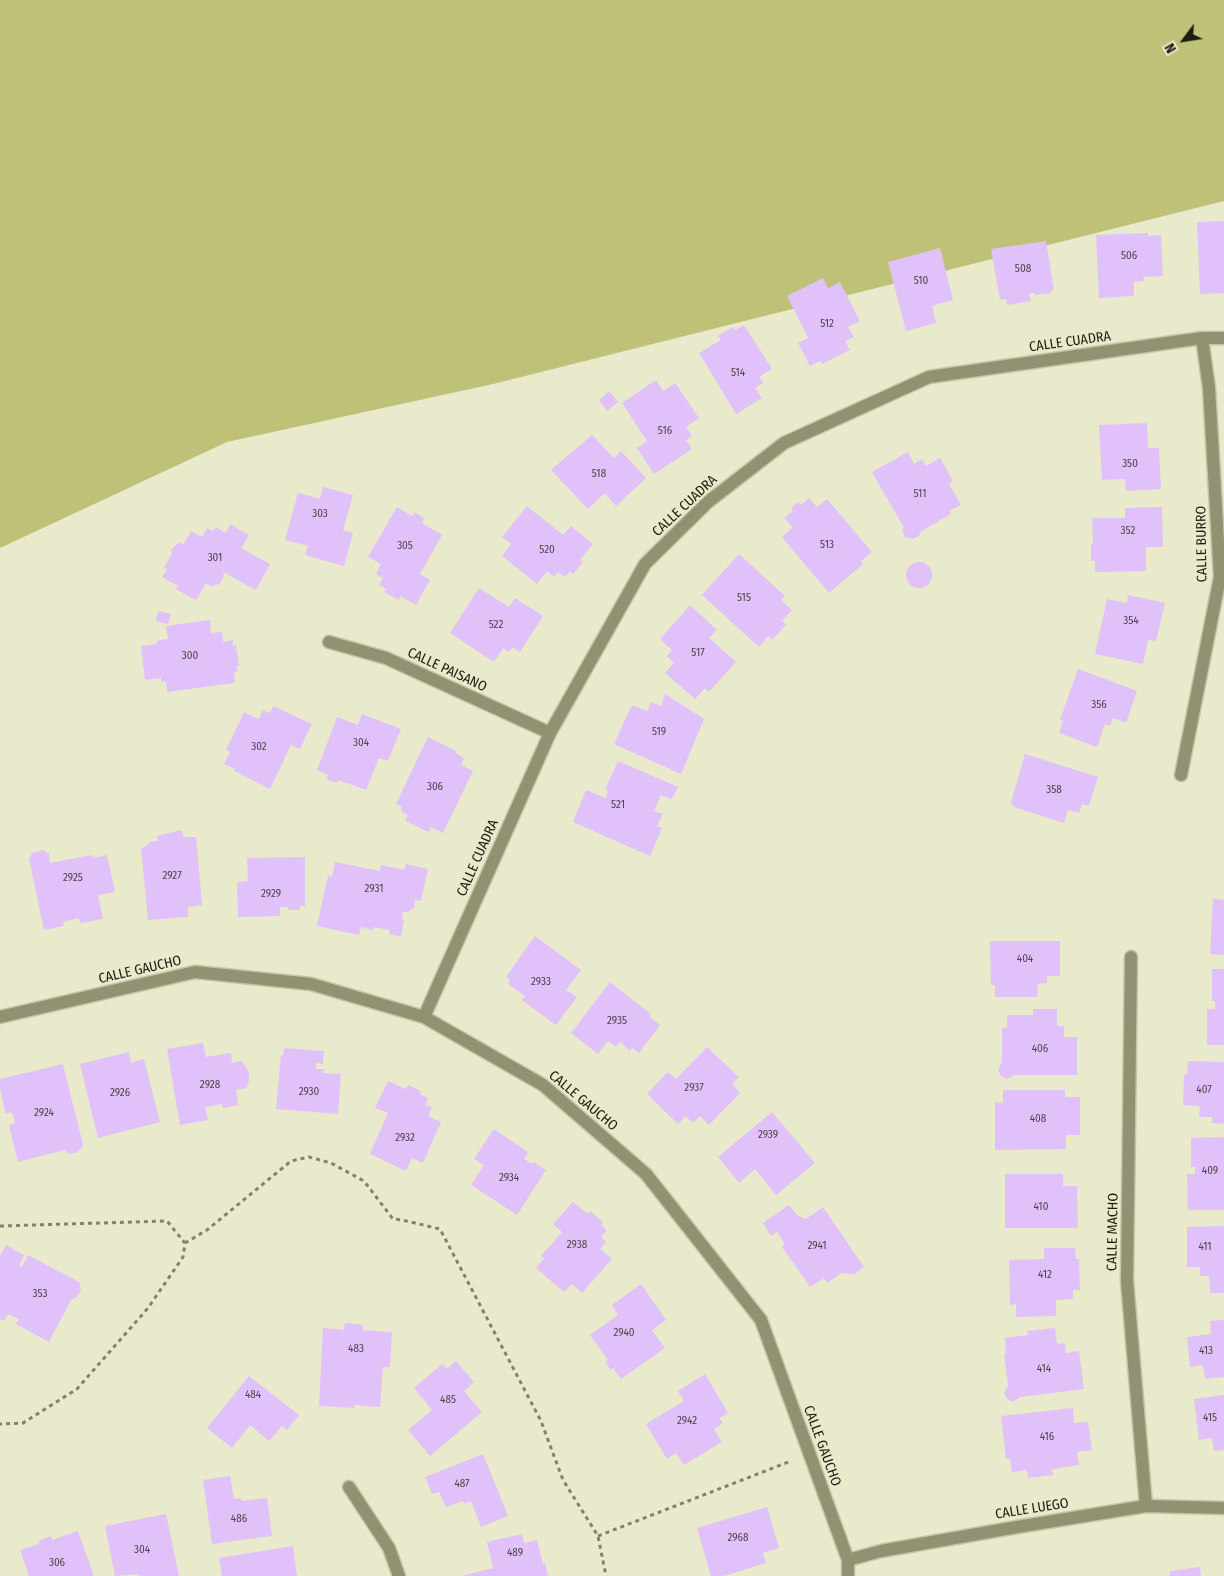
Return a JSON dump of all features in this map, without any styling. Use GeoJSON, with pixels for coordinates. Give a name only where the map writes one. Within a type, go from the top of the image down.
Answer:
{"type":"FeatureCollection","features":[{"type":"Feature","properties":{"kind":"street","name":"CALLE CUADRA"},"geometry":{"type":"LineString","coordinates":[[424,1017],[550,734],[645,564],[708,502],[784,443],[929,377],[1202,338],[1224,338]]}},
{"type":"Feature","properties":{"kind":"street","name":"CALLE BURRO"},"geometry":{"type":"LineString","coordinates":[[1181,775],[1220,577],[1209,388],[1202,338]]}},
{"type":"Feature","properties":{"kind":"street","name":"CALLE PAISANO"},"geometry":{"type":"LineString","coordinates":[[329,642],[386,658],[550,734]]}},
{"type":"Feature","properties":{"kind":"street","name":"CALLE MACHO"},"geometry":{"type":"LineString","coordinates":[[1131,957],[1127,1280],[1146,1506]]}},
{"type":"Feature","properties":{"kind":"street","name":"CALLE GAUCHO"},"geometry":{"type":"LineString","coordinates":[[0,1017],[195,972],[311,984],[424,1017],[543,1085],[646,1174],[761,1320],[848,1560],[848,1576]]}},
{"type":"Feature","properties":{"kind":"street"},"geometry":{"type":"LineString","coordinates":[[349,1487],[389,1548],[399,1576]]}},
{"type":"Feature","properties":{"kind":"street","name":"CALLE LUEGO"},"geometry":{"type":"LineString","coordinates":[[848,1560],[881,1551],[1146,1506],[1224,1508]]}},
{"type":"Feature","properties":{"kind":"path"},"geometry":{"type":"LineString","coordinates":[[185,1243],[207,1230],[291,1161],[309,1157],[331,1163],[364,1181],[393,1219],[440,1229],[541,1421],[563,1480],[598,1536],[606,1576]]}},
{"type":"Feature","properties":{"kind":"path"},"geometry":{"type":"LineString","coordinates":[[0,1226],[167,1221],[185,1243],[183,1257],[148,1308],[77,1389],[23,1422],[0,1424]]}},
{"type":"Feature","properties":{"kind":"path"},"geometry":{"type":"LineString","coordinates":[[598,1536],[809,1454]]}},
{"type":"Feature","properties":{"kind":"green space"},"geometry":{"type":"Polygon","coordinates":[[[0,0],[1224,0],[1224,201],[493,384],[227,442],[0,548],[0,0]]]}},
{"type":"Feature","properties":{"kind":"building"},"geometry":{"type":"Polygon","coordinates":[[[1224,221],[1224,293],[1200,294],[1197,222],[1224,221]]]}},
{"type":"Feature","properties":{"kind":"building"},"geometry":{"type":"Polygon","coordinates":[[[1148,233],[1148,236],[1161,235],[1163,276],[1143,277],[1144,281],[1134,282],[1134,296],[1099,298],[1096,235],[1148,233]]]}},
{"type":"Feature","properties":{"kind":"building"},"geometry":{"type":"Polygon","coordinates":[[[1046,241],[1054,290],[1051,290],[1051,293],[1029,294],[1031,301],[1007,305],[1006,299],[1000,300],[991,249],[1046,241]]]}},
{"type":"Feature","properties":{"kind":"building"},"geometry":{"type":"Polygon","coordinates":[[[940,248],[953,300],[932,306],[936,323],[906,331],[888,262],[940,248]]]}},
{"type":"Feature","properties":{"kind":"building"},"geometry":{"type":"Polygon","coordinates":[[[823,278],[828,288],[840,282],[860,321],[848,327],[854,337],[845,341],[850,350],[822,364],[820,361],[810,366],[798,343],[808,338],[787,296],[823,278]]]}},
{"type":"Feature","properties":{"kind":"building"},"geometry":{"type":"Polygon","coordinates":[[[744,325],[772,369],[759,377],[763,383],[755,388],[762,398],[736,414],[699,353],[721,340],[718,336],[733,327],[735,330],[744,325]]]}},
{"type":"Feature","properties":{"kind":"building"},"geometry":{"type":"Polygon","coordinates":[[[656,380],[663,391],[675,383],[699,418],[686,427],[692,436],[686,440],[692,449],[654,474],[637,448],[647,441],[622,403],[656,380]]]}},
{"type":"Feature","properties":{"kind":"building"},"geometry":{"type":"Polygon","coordinates":[[[609,391],[618,402],[607,411],[599,400],[609,391]]]}},
{"type":"Feature","properties":{"kind":"building"},"geometry":{"type":"Polygon","coordinates":[[[1147,423],[1148,448],[1159,448],[1161,489],[1126,491],[1125,479],[1102,480],[1099,425],[1147,423]]]}},
{"type":"Feature","properties":{"kind":"building"},"geometry":{"type":"Polygon","coordinates":[[[592,435],[614,458],[621,451],[646,478],[616,506],[605,493],[588,509],[551,470],[592,435]]]}},
{"type":"Feature","properties":{"kind":"building"},"geometry":{"type":"Polygon","coordinates":[[[908,452],[914,464],[922,459],[926,466],[940,458],[953,481],[949,484],[961,505],[949,511],[951,514],[920,532],[919,536],[913,539],[905,537],[902,530],[904,528],[872,472],[908,452]]]}},
{"type":"Feature","properties":{"kind":"building"},"geometry":{"type":"Polygon","coordinates":[[[323,487],[353,495],[343,530],[353,533],[344,566],[305,555],[308,546],[285,540],[298,493],[320,499],[323,487]]]}},
{"type":"Feature","properties":{"kind":"building"},"geometry":{"type":"Polygon","coordinates":[[[809,498],[817,507],[827,499],[872,552],[861,561],[863,564],[829,593],[782,537],[793,527],[784,518],[793,511],[791,508],[798,502],[801,505],[809,498]]]}},
{"type":"Feature","properties":{"kind":"building"},"geometry":{"type":"Polygon","coordinates":[[[527,506],[563,535],[571,526],[593,544],[580,560],[583,562],[573,574],[570,571],[565,577],[558,572],[554,577],[547,571],[537,584],[502,556],[511,544],[502,537],[527,506]]]}},
{"type":"Feature","properties":{"kind":"building"},"geometry":{"type":"Polygon","coordinates":[[[397,507],[412,516],[414,512],[424,518],[422,523],[442,535],[420,574],[430,580],[416,605],[400,596],[399,600],[384,592],[386,589],[379,585],[383,578],[376,574],[381,564],[368,557],[397,507]]]}},
{"type":"Feature","properties":{"kind":"building"},"geometry":{"type":"Polygon","coordinates":[[[1162,507],[1163,547],[1146,547],[1146,571],[1095,572],[1095,561],[1091,561],[1091,544],[1093,544],[1092,518],[1125,518],[1125,508],[1162,507]]]}},
{"type":"Feature","properties":{"kind":"building"},"geometry":{"type":"Polygon","coordinates":[[[230,524],[249,535],[241,548],[270,564],[256,590],[223,572],[224,576],[220,584],[211,586],[206,583],[196,600],[176,589],[178,586],[162,577],[167,569],[164,568],[172,553],[171,550],[179,542],[183,545],[191,531],[202,537],[207,528],[213,531],[215,527],[226,533],[230,524]]]}},
{"type":"Feature","properties":{"kind":"building"},"geometry":{"type":"Polygon","coordinates":[[[739,554],[785,596],[781,600],[792,610],[782,621],[786,625],[772,640],[768,636],[759,647],[702,595],[739,554]]]}},
{"type":"Feature","properties":{"kind":"building"},"geometry":{"type":"Polygon","coordinates":[[[919,562],[928,566],[932,575],[928,584],[919,588],[910,584],[906,575],[910,566],[919,562]]]}},
{"type":"Feature","properties":{"kind":"building"},"geometry":{"type":"Polygon","coordinates":[[[479,588],[509,607],[515,598],[543,616],[520,652],[512,647],[509,652],[503,648],[494,662],[450,633],[479,588]]]}},
{"type":"Feature","properties":{"kind":"building"},"geometry":{"type":"Polygon","coordinates":[[[1128,595],[1165,603],[1156,641],[1148,640],[1143,664],[1095,654],[1107,599],[1127,603],[1128,595]]]}},
{"type":"Feature","properties":{"kind":"building"},"geometry":{"type":"Polygon","coordinates":[[[690,605],[717,630],[709,638],[736,662],[709,692],[705,688],[695,699],[665,673],[674,663],[667,656],[672,650],[660,639],[690,605]]]}},
{"type":"Feature","properties":{"kind":"building"},"geometry":{"type":"Polygon","coordinates":[[[158,611],[171,614],[168,624],[156,621],[158,611]]]}},
{"type":"Feature","properties":{"kind":"building"},"geometry":{"type":"Polygon","coordinates":[[[210,620],[211,633],[222,632],[223,642],[233,640],[233,646],[236,645],[239,666],[236,666],[237,672],[234,672],[235,683],[167,692],[166,681],[161,682],[161,678],[145,680],[141,646],[157,644],[156,641],[168,639],[166,626],[210,620]]]}},
{"type":"Feature","properties":{"kind":"building"},"geometry":{"type":"Polygon","coordinates":[[[1078,669],[1137,691],[1126,723],[1113,718],[1110,726],[1105,724],[1097,747],[1059,733],[1063,721],[1060,720],[1078,669]]]}},
{"type":"Feature","properties":{"kind":"building"},"geometry":{"type":"Polygon","coordinates":[[[665,694],[704,719],[681,774],[614,744],[632,705],[647,711],[651,702],[661,706],[665,694]]]}},
{"type":"Feature","properties":{"kind":"building"},"geometry":{"type":"Polygon","coordinates":[[[273,706],[312,724],[300,749],[291,745],[270,789],[224,764],[230,752],[226,750],[244,712],[259,719],[263,710],[270,713],[273,706]]]}},
{"type":"Feature","properties":{"kind":"building"},"geometry":{"type":"Polygon","coordinates":[[[362,714],[401,729],[388,761],[379,758],[366,790],[338,780],[337,783],[326,779],[328,775],[317,770],[337,717],[358,725],[362,714]]]}},
{"type":"Feature","properties":{"kind":"building"},"geometry":{"type":"Polygon","coordinates":[[[428,737],[456,751],[455,753],[464,758],[461,765],[473,771],[443,833],[431,827],[429,832],[405,821],[408,815],[402,812],[401,806],[396,804],[428,737]]]}},
{"type":"Feature","properties":{"kind":"building"},"geometry":{"type":"Polygon","coordinates":[[[1025,754],[1098,777],[1089,806],[1082,804],[1079,813],[1068,810],[1064,823],[1014,807],[1011,802],[1025,754]]]}},
{"type":"Feature","properties":{"kind":"building"},"geometry":{"type":"Polygon","coordinates":[[[618,761],[678,787],[672,799],[661,795],[654,811],[663,814],[657,826],[662,828],[650,856],[573,822],[586,790],[606,798],[608,791],[605,790],[618,761]]]}},
{"type":"Feature","properties":{"kind":"building"},"geometry":{"type":"Polygon","coordinates":[[[181,830],[184,837],[196,837],[202,905],[188,907],[188,917],[148,920],[141,848],[150,842],[158,841],[157,836],[181,830]]]}},
{"type":"Feature","properties":{"kind":"building"},"geometry":{"type":"Polygon","coordinates":[[[43,850],[49,854],[50,863],[92,855],[93,858],[107,855],[115,892],[98,895],[103,919],[80,923],[79,918],[63,922],[64,926],[44,930],[29,859],[32,853],[43,850]]]}},
{"type":"Feature","properties":{"kind":"building"},"geometry":{"type":"Polygon","coordinates":[[[305,857],[305,906],[300,906],[300,910],[288,910],[288,907],[280,907],[280,916],[238,917],[237,882],[248,881],[247,858],[305,857]]]}},
{"type":"Feature","properties":{"kind":"building"},"geometry":{"type":"Polygon","coordinates":[[[335,862],[380,871],[381,865],[404,870],[406,864],[428,869],[421,901],[415,900],[414,908],[403,912],[402,920],[404,920],[401,937],[389,934],[390,930],[374,927],[373,930],[361,927],[359,935],[317,926],[328,876],[332,877],[335,862]]]}},
{"type":"Feature","properties":{"kind":"building"},"geometry":{"type":"Polygon","coordinates":[[[1213,899],[1224,900],[1224,955],[1210,954],[1213,899]]]}},
{"type":"Feature","properties":{"kind":"building"},"geometry":{"type":"Polygon","coordinates":[[[535,936],[581,970],[566,990],[577,997],[556,1025],[522,1000],[525,996],[508,984],[510,980],[506,977],[535,936]]]}},
{"type":"Feature","properties":{"kind":"building"},"geometry":{"type":"Polygon","coordinates":[[[990,941],[1060,941],[1060,976],[1047,976],[1047,983],[1038,984],[1037,997],[995,997],[995,985],[991,985],[990,941]]]}},
{"type":"Feature","properties":{"kind":"building"},"geometry":{"type":"Polygon","coordinates":[[[1212,969],[1224,969],[1224,1045],[1207,1045],[1207,1009],[1215,1009],[1215,1001],[1212,1001],[1212,969]]]}},
{"type":"Feature","properties":{"kind":"building"},"geometry":{"type":"Polygon","coordinates":[[[610,982],[651,1014],[649,1016],[660,1025],[639,1053],[632,1048],[630,1051],[620,1042],[616,1047],[608,1041],[598,1054],[571,1033],[610,982]]]}},
{"type":"Feature","properties":{"kind":"building"},"geometry":{"type":"Polygon","coordinates":[[[1033,1009],[1057,1009],[1057,1026],[1064,1026],[1064,1037],[1077,1037],[1077,1075],[1015,1075],[1007,1079],[1001,1076],[998,1070],[1002,1062],[1002,1028],[1007,1028],[1007,1015],[1033,1015],[1033,1009]]]}},
{"type":"Feature","properties":{"kind":"building"},"geometry":{"type":"Polygon","coordinates":[[[203,1043],[206,1057],[231,1053],[232,1063],[242,1061],[249,1072],[249,1081],[246,1088],[236,1090],[238,1105],[223,1108],[222,1104],[205,1107],[208,1120],[180,1125],[167,1049],[203,1043]]]}},
{"type":"Feature","properties":{"kind":"building"},"geometry":{"type":"Polygon","coordinates":[[[707,1047],[739,1077],[732,1084],[740,1093],[709,1125],[700,1116],[693,1123],[686,1116],[678,1124],[647,1094],[668,1072],[676,1079],[707,1047]]]}},
{"type":"Feature","properties":{"kind":"building"},"geometry":{"type":"Polygon","coordinates":[[[284,1048],[324,1051],[323,1064],[316,1063],[316,1069],[324,1069],[323,1073],[341,1074],[338,1114],[276,1109],[281,1055],[283,1055],[284,1048]]]}},
{"type":"Feature","properties":{"kind":"building"},"geometry":{"type":"Polygon","coordinates":[[[129,1052],[131,1063],[144,1059],[160,1122],[98,1138],[80,1064],[129,1052]]]}},
{"type":"Feature","properties":{"kind":"building"},"geometry":{"type":"Polygon","coordinates":[[[1188,1061],[1224,1062],[1224,1124],[1212,1123],[1212,1117],[1199,1117],[1200,1106],[1183,1105],[1184,1074],[1187,1074],[1188,1061]]]}},
{"type":"Feature","properties":{"kind":"building"},"geometry":{"type":"Polygon","coordinates":[[[63,1064],[83,1145],[78,1152],[69,1154],[64,1150],[18,1162],[9,1125],[15,1123],[12,1112],[6,1114],[0,1089],[0,1079],[63,1064]]]}},
{"type":"Feature","properties":{"kind":"building"},"geometry":{"type":"Polygon","coordinates":[[[388,1081],[406,1089],[408,1085],[421,1091],[420,1094],[428,1098],[426,1105],[432,1107],[428,1116],[441,1122],[423,1163],[412,1158],[406,1171],[370,1154],[388,1113],[375,1108],[388,1081]]]}},
{"type":"Feature","properties":{"kind":"building"},"geometry":{"type":"Polygon","coordinates":[[[1003,1090],[1065,1090],[1065,1097],[1080,1097],[1080,1135],[1066,1135],[1066,1149],[995,1150],[995,1102],[1003,1103],[1003,1090]]]}},
{"type":"Feature","properties":{"kind":"building"},"geometry":{"type":"Polygon","coordinates":[[[772,1112],[815,1163],[776,1195],[755,1169],[739,1183],[718,1157],[772,1112]]]}},
{"type":"Feature","properties":{"kind":"building"},"geometry":{"type":"Polygon","coordinates":[[[494,1129],[528,1152],[524,1159],[546,1170],[517,1215],[471,1185],[484,1165],[474,1159],[494,1129]]]}},
{"type":"Feature","properties":{"kind":"building"},"geometry":{"type":"Polygon","coordinates":[[[1224,1137],[1224,1210],[1188,1210],[1187,1174],[1195,1174],[1195,1167],[1191,1167],[1191,1138],[1224,1137]]]}},
{"type":"Feature","properties":{"kind":"building"},"geometry":{"type":"Polygon","coordinates":[[[1005,1174],[1063,1174],[1063,1186],[1077,1186],[1078,1228],[1005,1228],[1005,1174]]]}},
{"type":"Feature","properties":{"kind":"building"},"geometry":{"type":"Polygon","coordinates":[[[573,1202],[588,1214],[590,1211],[603,1222],[601,1225],[607,1230],[601,1237],[606,1242],[600,1249],[612,1259],[582,1293],[572,1284],[564,1292],[536,1268],[544,1258],[541,1256],[562,1232],[553,1224],[573,1202]]]}},
{"type":"Feature","properties":{"kind":"building"},"geometry":{"type":"Polygon","coordinates":[[[789,1205],[797,1215],[806,1219],[823,1207],[864,1267],[854,1274],[842,1273],[827,1283],[824,1278],[810,1287],[782,1247],[785,1244],[777,1232],[771,1236],[763,1223],[789,1205]]]}},
{"type":"Feature","properties":{"kind":"building"},"geometry":{"type":"Polygon","coordinates":[[[1224,1226],[1224,1293],[1210,1293],[1209,1276],[1200,1276],[1200,1267],[1187,1267],[1187,1227],[1224,1226]]]}},
{"type":"Feature","properties":{"kind":"building"},"geometry":{"type":"Polygon","coordinates":[[[6,1245],[24,1255],[19,1266],[22,1267],[28,1255],[79,1282],[81,1290],[77,1297],[71,1300],[49,1342],[16,1324],[19,1319],[8,1314],[4,1321],[0,1319],[0,1256],[6,1245]]]}},
{"type":"Feature","properties":{"kind":"building"},"geometry":{"type":"Polygon","coordinates":[[[1044,1248],[1075,1248],[1076,1259],[1079,1259],[1080,1290],[1073,1290],[1073,1299],[1056,1300],[1056,1316],[1016,1317],[1016,1304],[1010,1305],[1009,1260],[1044,1259],[1044,1248]]]}},
{"type":"Feature","properties":{"kind":"building"},"geometry":{"type":"Polygon","coordinates":[[[641,1284],[666,1320],[652,1330],[665,1348],[621,1379],[613,1368],[611,1370],[605,1362],[608,1360],[590,1335],[618,1315],[612,1305],[641,1284]]]}},
{"type":"Feature","properties":{"kind":"building"},"geometry":{"type":"Polygon","coordinates":[[[1224,1320],[1224,1377],[1205,1379],[1203,1365],[1190,1367],[1187,1337],[1211,1334],[1210,1321],[1224,1320]]]}},
{"type":"Feature","properties":{"kind":"building"},"geometry":{"type":"Polygon","coordinates":[[[345,1323],[363,1325],[363,1330],[392,1332],[390,1367],[383,1367],[380,1407],[354,1405],[354,1408],[319,1406],[323,1328],[344,1330],[345,1323]]]}},
{"type":"Feature","properties":{"kind":"building"},"geometry":{"type":"Polygon","coordinates":[[[1055,1328],[1057,1344],[1065,1343],[1066,1353],[1079,1351],[1084,1389],[1020,1397],[1013,1402],[1007,1399],[1004,1393],[1008,1385],[1004,1354],[1006,1354],[1005,1338],[1028,1335],[1027,1331],[1055,1328]]]}},
{"type":"Feature","properties":{"kind":"building"},"geometry":{"type":"Polygon","coordinates":[[[456,1361],[474,1382],[464,1391],[482,1412],[430,1456],[408,1430],[432,1410],[414,1388],[442,1364],[447,1369],[456,1361]]]}},
{"type":"Feature","properties":{"kind":"building"},"geometry":{"type":"Polygon","coordinates":[[[705,1374],[728,1413],[719,1418],[723,1423],[714,1429],[722,1442],[684,1465],[676,1453],[667,1459],[646,1424],[684,1401],[678,1391],[705,1374]]]}},
{"type":"Feature","properties":{"kind":"building"},"geometry":{"type":"Polygon","coordinates":[[[249,1376],[299,1415],[287,1430],[282,1426],[269,1441],[250,1425],[232,1448],[207,1428],[249,1376]]]}},
{"type":"Feature","properties":{"kind":"building"},"geometry":{"type":"Polygon","coordinates":[[[1224,1395],[1224,1450],[1214,1451],[1212,1438],[1199,1440],[1194,1399],[1224,1395]]]}},
{"type":"Feature","properties":{"kind":"building"},"geometry":{"type":"Polygon","coordinates":[[[1073,1408],[1074,1423],[1088,1422],[1092,1450],[1077,1452],[1079,1465],[1052,1469],[1053,1475],[1028,1478],[1027,1470],[1012,1472],[1010,1459],[1006,1459],[1001,1416],[1073,1408]]]}},
{"type":"Feature","properties":{"kind":"building"},"geometry":{"type":"Polygon","coordinates":[[[483,1454],[508,1516],[481,1527],[471,1501],[464,1504],[463,1501],[446,1507],[439,1492],[432,1494],[425,1477],[483,1454]]]}},
{"type":"Feature","properties":{"kind":"building"},"geometry":{"type":"Polygon","coordinates":[[[230,1476],[234,1499],[241,1498],[241,1501],[267,1498],[272,1536],[212,1544],[203,1480],[230,1476]]]}},
{"type":"Feature","properties":{"kind":"building"},"geometry":{"type":"Polygon","coordinates":[[[767,1507],[779,1548],[763,1553],[766,1563],[724,1576],[711,1576],[697,1528],[767,1507]]]}},
{"type":"Feature","properties":{"kind":"building"},"geometry":{"type":"Polygon","coordinates":[[[166,1514],[179,1576],[139,1576],[138,1574],[115,1576],[105,1526],[166,1514]]]}},
{"type":"Feature","properties":{"kind":"building"},"geometry":{"type":"Polygon","coordinates":[[[78,1531],[94,1576],[29,1576],[20,1550],[39,1544],[38,1541],[51,1536],[52,1540],[78,1531]]]}},
{"type":"Feature","properties":{"kind":"building"},"geometry":{"type":"Polygon","coordinates":[[[522,1534],[524,1543],[537,1540],[548,1576],[462,1576],[493,1568],[487,1542],[522,1534]]]}},
{"type":"Feature","properties":{"kind":"building"},"geometry":{"type":"Polygon","coordinates":[[[293,1546],[297,1576],[222,1576],[219,1558],[293,1546]]]}},
{"type":"Feature","properties":{"kind":"building"},"geometry":{"type":"Polygon","coordinates":[[[1200,1567],[1201,1576],[1170,1576],[1170,1571],[1200,1567]]]}}]}
